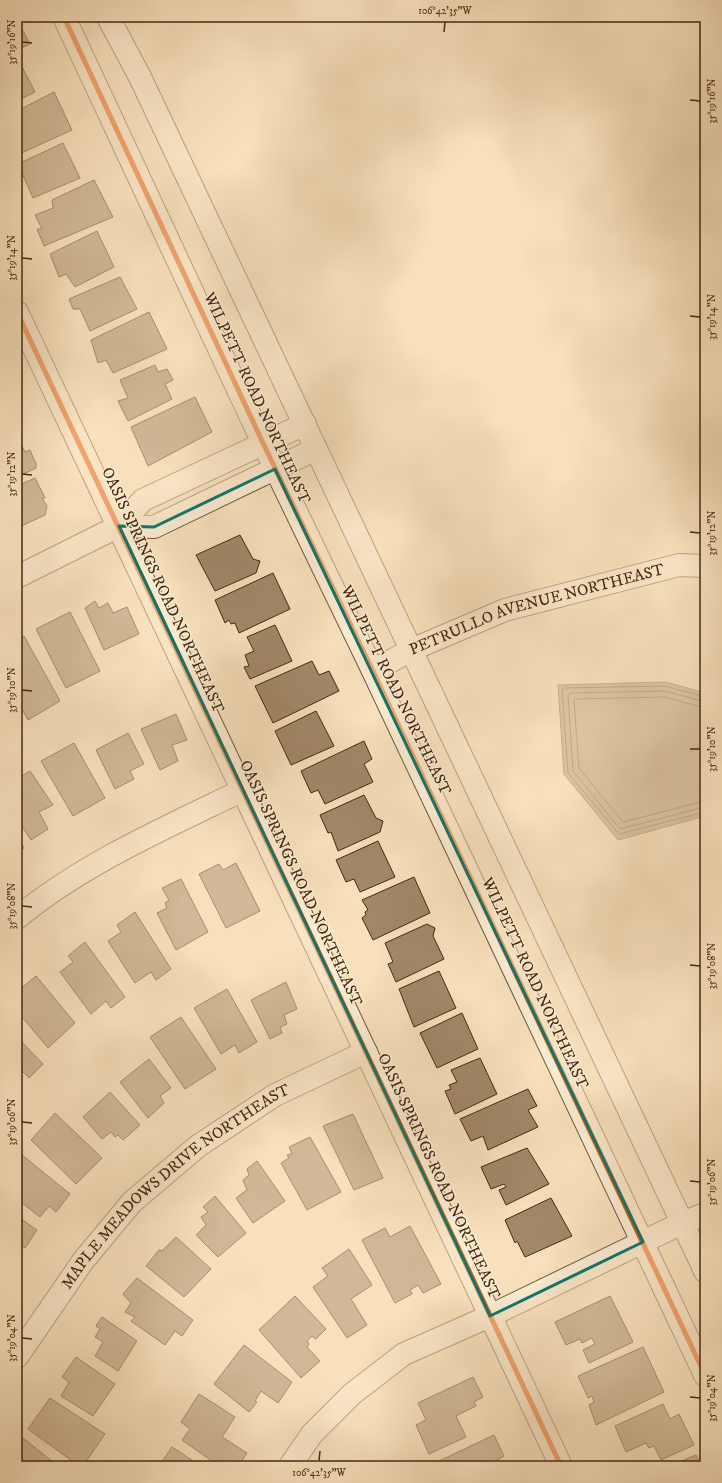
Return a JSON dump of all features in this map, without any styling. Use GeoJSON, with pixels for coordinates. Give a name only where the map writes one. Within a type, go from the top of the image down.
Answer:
{"type":"FeatureCollection","features":[{"type":"Feature","properties":{"kind":"street","name":"WILPETT ROAD NORTHEAST"},"geometry":{"type":"LineString","coordinates":[[64,17],[275,469],[374,671],[705,1375]]}},
{"type":"Feature","properties":{"kind":"street","name":"WILPETT ROAD NORTHEAST"},"geometry":{"type":"LineString","coordinates":[[108,17],[140,77],[705,1271]]}},
{"type":"Feature","properties":{"kind":"street","name":"OASIS SPRINGS ROAD NORTHEAST"},"geometry":{"type":"LineString","coordinates":[[17,312],[561,1466]]}},
{"type":"Feature","properties":{"kind":"street"},"geometry":{"type":"LineString","coordinates":[[17,577],[119,526],[143,500],[304,424]]}},
{"type":"Feature","properties":{"kind":"street"},"geometry":{"type":"LineString","coordinates":[[119,526],[154,527],[316,449]]}},
{"type":"Feature","properties":{"kind":"street","name":"PETRULLO AVENUE NORTHEAST"},"geometry":{"type":"LineString","coordinates":[[374,671],[411,650],[505,610],[679,565],[705,566]]}},
{"type":"Feature","properties":{"kind":"street"},"geometry":{"type":"LineString","coordinates":[[17,918],[39,901],[126,846],[243,790]]}},
{"type":"Feature","properties":{"kind":"street","name":"MAPLE MEADOWS DRIVE NORTHEAST"},"geometry":{"type":"LineString","coordinates":[[17,1357],[83,1261],[132,1202],[198,1146],[275,1095],[366,1052]]}},
{"type":"Feature","properties":{"kind":"street"},"geometry":{"type":"LineString","coordinates":[[290,1466],[312,1434],[352,1394],[404,1354],[490,1316],[682,1223],[705,1214]]}},
{"type":"Feature","properties":{"kind":"highlighted area"},"geometry":{"type":"Polygon","coordinates":[[[275,469],[643,1242],[490,1316],[119,526],[154,527],[275,469]]]}},
{"type":"Feature","properties":{"kind":"water"},"geometry":{"type":"Polygon","coordinates":[[[666,682],[705,693],[705,816],[618,840],[564,774],[558,685],[666,682]]]}},
{"type":"Feature","properties":{"kind":"building"},"geometry":{"type":"Polygon","coordinates":[[[17,20],[30,44],[17,50],[17,20]]]}},
{"type":"Feature","properties":{"kind":"building"},"geometry":{"type":"Polygon","coordinates":[[[17,57],[35,92],[17,101],[17,57]]]}},
{"type":"Feature","properties":{"kind":"building"},"geometry":{"type":"Polygon","coordinates":[[[54,92],[72,130],[17,155],[17,111],[54,92]]]}},
{"type":"Feature","properties":{"kind":"building"},"geometry":{"type":"Polygon","coordinates":[[[63,143],[80,178],[33,198],[18,164],[63,143]]]}},
{"type":"Feature","properties":{"kind":"building"},"geometry":{"type":"Polygon","coordinates":[[[94,180],[113,217],[44,246],[37,229],[42,229],[35,215],[53,208],[52,200],[94,180]]]}},
{"type":"Feature","properties":{"kind":"building"},"geometry":{"type":"Polygon","coordinates":[[[97,231],[114,267],[75,287],[66,274],[59,277],[50,254],[97,231]]]}},
{"type":"Feature","properties":{"kind":"building"},"geometry":{"type":"Polygon","coordinates":[[[120,277],[137,309],[90,331],[80,309],[73,309],[69,299],[120,277]]]}},
{"type":"Feature","properties":{"kind":"building"},"geometry":{"type":"Polygon","coordinates":[[[149,312],[167,349],[113,373],[106,360],[98,363],[91,340],[149,312]]]}},
{"type":"Feature","properties":{"kind":"building"},"geometry":{"type":"Polygon","coordinates":[[[155,365],[158,372],[167,369],[173,380],[165,384],[172,399],[128,421],[118,401],[128,398],[120,380],[155,365]]]}},
{"type":"Feature","properties":{"kind":"building"},"geometry":{"type":"Polygon","coordinates":[[[195,397],[212,432],[148,466],[131,427],[195,397]]]}},
{"type":"Feature","properties":{"kind":"building"},"geometry":{"type":"Polygon","coordinates":[[[20,442],[25,452],[30,450],[36,464],[36,468],[17,477],[17,443],[20,442]]]}},
{"type":"Feature","properties":{"kind":"building"},"geometry":{"type":"Polygon","coordinates":[[[35,478],[45,498],[42,498],[47,506],[45,515],[17,528],[17,486],[35,478]]]}},
{"type":"Feature","properties":{"kind":"building"},"geometry":{"type":"Polygon","coordinates":[[[240,535],[253,559],[260,561],[256,573],[215,591],[196,555],[240,535]]]}},
{"type":"Feature","properties":{"kind":"building"},"geometry":{"type":"Polygon","coordinates":[[[273,573],[290,609],[239,633],[235,623],[231,624],[229,620],[225,623],[215,600],[273,573]]]}},
{"type":"Feature","properties":{"kind":"building"},"geometry":{"type":"Polygon","coordinates":[[[95,601],[99,608],[108,603],[113,613],[127,607],[139,634],[104,650],[85,608],[95,601]]]}},
{"type":"Feature","properties":{"kind":"building"},"geometry":{"type":"Polygon","coordinates":[[[70,612],[100,671],[66,688],[36,629],[70,612]]]}},
{"type":"Feature","properties":{"kind":"building"},"geometry":{"type":"Polygon","coordinates":[[[275,625],[292,661],[250,679],[244,667],[249,666],[245,655],[254,651],[247,637],[275,625]]]}},
{"type":"Feature","properties":{"kind":"building"},"geometry":{"type":"Polygon","coordinates":[[[24,636],[60,701],[28,720],[17,700],[17,641],[24,636]]]}},
{"type":"Feature","properties":{"kind":"building"},"geometry":{"type":"Polygon","coordinates":[[[312,661],[319,675],[329,671],[339,691],[273,723],[255,686],[312,661]]]}},
{"type":"Feature","properties":{"kind":"building"},"geometry":{"type":"Polygon","coordinates":[[[316,711],[334,746],[291,765],[275,731],[316,711]]]}},
{"type":"Feature","properties":{"kind":"building"},"geometry":{"type":"Polygon","coordinates":[[[176,714],[187,740],[172,745],[178,761],[160,770],[141,729],[176,714]]]}},
{"type":"Feature","properties":{"kind":"building"},"geometry":{"type":"Polygon","coordinates":[[[128,733],[144,764],[130,771],[134,779],[115,789],[96,750],[128,733]]]}},
{"type":"Feature","properties":{"kind":"building"},"geometry":{"type":"Polygon","coordinates":[[[364,741],[372,759],[364,764],[373,782],[325,804],[318,790],[311,793],[301,771],[364,741]]]}},
{"type":"Feature","properties":{"kind":"building"},"geometry":{"type":"Polygon","coordinates":[[[74,743],[105,798],[73,816],[41,761],[74,743]]]}},
{"type":"Feature","properties":{"kind":"building"},"geometry":{"type":"Polygon","coordinates":[[[30,771],[53,805],[39,812],[48,829],[31,840],[17,819],[17,779],[30,771]]]}},
{"type":"Feature","properties":{"kind":"building"},"geometry":{"type":"Polygon","coordinates":[[[364,795],[376,818],[383,821],[380,832],[338,851],[331,832],[328,833],[320,815],[364,795]]]}},
{"type":"Feature","properties":{"kind":"building"},"geometry":{"type":"Polygon","coordinates":[[[17,838],[24,848],[17,853],[17,838]]]}},
{"type":"Feature","properties":{"kind":"building"},"geometry":{"type":"Polygon","coordinates":[[[378,841],[395,877],[360,892],[354,879],[346,882],[336,860],[378,841]]]}},
{"type":"Feature","properties":{"kind":"building"},"geometry":{"type":"Polygon","coordinates":[[[236,863],[260,911],[226,928],[199,874],[219,864],[223,870],[236,863]]]}},
{"type":"Feature","properties":{"kind":"building"},"geometry":{"type":"Polygon","coordinates":[[[414,877],[430,913],[373,940],[362,918],[366,915],[365,912],[368,910],[362,900],[414,877]]]}},
{"type":"Feature","properties":{"kind":"building"},"geometry":{"type":"Polygon","coordinates":[[[181,879],[208,932],[176,950],[157,913],[167,908],[165,903],[169,900],[162,888],[181,879]]]}},
{"type":"Feature","properties":{"kind":"building"},"geometry":{"type":"Polygon","coordinates":[[[135,912],[171,969],[156,980],[151,972],[135,983],[108,941],[121,932],[117,925],[135,912]]]}},
{"type":"Feature","properties":{"kind":"building"},"geometry":{"type":"Polygon","coordinates":[[[427,924],[435,928],[433,936],[444,959],[396,982],[388,964],[393,962],[385,943],[427,924]]]}},
{"type":"Feature","properties":{"kind":"building"},"geometry":{"type":"Polygon","coordinates":[[[85,942],[125,997],[111,1008],[106,1001],[91,1014],[60,972],[73,962],[68,956],[85,942]]]}},
{"type":"Feature","properties":{"kind":"building"},"geometry":{"type":"Polygon","coordinates":[[[439,971],[456,1008],[414,1027],[399,989],[439,971]]]}},
{"type":"Feature","properties":{"kind":"building"},"geometry":{"type":"Polygon","coordinates":[[[36,976],[75,1023],[48,1048],[17,1011],[19,990],[36,976]]]}},
{"type":"Feature","properties":{"kind":"building"},"geometry":{"type":"Polygon","coordinates":[[[286,982],[297,1009],[284,1015],[287,1024],[280,1027],[282,1033],[270,1039],[251,1000],[286,982]]]}},
{"type":"Feature","properties":{"kind":"building"},"geometry":{"type":"Polygon","coordinates":[[[227,989],[257,1042],[239,1053],[235,1045],[221,1054],[194,1008],[227,989]]]}},
{"type":"Feature","properties":{"kind":"building"},"geometry":{"type":"Polygon","coordinates":[[[462,1013],[478,1049],[437,1068],[420,1033],[462,1013]]]}},
{"type":"Feature","properties":{"kind":"building"},"geometry":{"type":"Polygon","coordinates":[[[181,1017],[216,1069],[185,1089],[150,1037],[181,1017]]]}},
{"type":"Feature","properties":{"kind":"building"},"geometry":{"type":"Polygon","coordinates":[[[17,1037],[43,1064],[29,1078],[23,1072],[17,1078],[17,1037]]]}},
{"type":"Feature","properties":{"kind":"building"},"geometry":{"type":"Polygon","coordinates":[[[480,1058],[497,1094],[455,1114],[445,1091],[451,1089],[449,1085],[457,1082],[451,1070],[480,1058]]]}},
{"type":"Feature","properties":{"kind":"building"},"geometry":{"type":"Polygon","coordinates":[[[149,1059],[171,1088],[160,1096],[164,1103],[148,1118],[120,1082],[149,1059]]]}},
{"type":"Feature","properties":{"kind":"building"},"geometry":{"type":"Polygon","coordinates":[[[528,1089],[537,1106],[528,1110],[538,1127],[488,1150],[483,1136],[471,1141],[460,1119],[528,1089]]]}},
{"type":"Feature","properties":{"kind":"building"},"geometry":{"type":"Polygon","coordinates":[[[110,1092],[140,1125],[123,1140],[118,1135],[115,1137],[111,1132],[102,1139],[83,1117],[110,1092]]]}},
{"type":"Feature","properties":{"kind":"building"},"geometry":{"type":"Polygon","coordinates":[[[55,1113],[102,1158],[76,1184],[31,1140],[55,1113]]]}},
{"type":"Feature","properties":{"kind":"building"},"geometry":{"type":"Polygon","coordinates":[[[353,1114],[383,1178],[354,1190],[323,1126],[353,1114]]]}},
{"type":"Feature","properties":{"kind":"building"},"geometry":{"type":"Polygon","coordinates":[[[310,1137],[341,1192],[307,1210],[281,1163],[289,1158],[287,1155],[292,1154],[289,1147],[310,1137]]]}},
{"type":"Feature","properties":{"kind":"building"},"geometry":{"type":"Polygon","coordinates":[[[527,1148],[549,1184],[506,1205],[499,1190],[506,1187],[504,1184],[491,1189],[481,1167],[527,1148]]]}},
{"type":"Feature","properties":{"kind":"building"},"geometry":{"type":"Polygon","coordinates":[[[22,1155],[70,1194],[56,1212],[49,1206],[40,1217],[17,1199],[17,1161],[22,1155]]]}},
{"type":"Feature","properties":{"kind":"building"},"geometry":{"type":"Polygon","coordinates":[[[257,1161],[285,1201],[253,1223],[236,1198],[247,1190],[243,1180],[249,1175],[247,1169],[257,1161]]]}},
{"type":"Feature","properties":{"kind":"building"},"geometry":{"type":"Polygon","coordinates":[[[215,1196],[246,1233],[218,1257],[196,1235],[206,1225],[201,1217],[208,1212],[203,1207],[215,1196]]]}},
{"type":"Feature","properties":{"kind":"building"},"geometry":{"type":"Polygon","coordinates":[[[551,1198],[572,1236],[525,1257],[517,1241],[515,1243],[505,1220],[551,1198]]]}},
{"type":"Feature","properties":{"kind":"building"},"geometry":{"type":"Polygon","coordinates":[[[17,1216],[37,1230],[25,1248],[17,1243],[17,1216]]]}},
{"type":"Feature","properties":{"kind":"building"},"geometry":{"type":"Polygon","coordinates":[[[410,1226],[441,1284],[423,1293],[418,1285],[410,1290],[412,1294],[395,1303],[362,1240],[385,1228],[390,1237],[410,1226]]]}},
{"type":"Feature","properties":{"kind":"building"},"geometry":{"type":"Polygon","coordinates":[[[176,1237],[211,1269],[184,1297],[146,1266],[159,1250],[162,1251],[176,1237]]]}},
{"type":"Feature","properties":{"kind":"building"},"geometry":{"type":"Polygon","coordinates":[[[349,1249],[372,1285],[351,1299],[367,1325],[347,1338],[313,1287],[328,1276],[322,1268],[349,1249]]]}},
{"type":"Feature","properties":{"kind":"building"},"geometry":{"type":"Polygon","coordinates":[[[137,1278],[193,1320],[182,1336],[175,1331],[165,1345],[131,1321],[135,1317],[125,1312],[131,1303],[123,1294],[137,1278]]]}},
{"type":"Feature","properties":{"kind":"building"},"geometry":{"type":"Polygon","coordinates":[[[295,1296],[326,1329],[316,1339],[312,1336],[307,1341],[309,1344],[307,1347],[320,1361],[301,1378],[259,1330],[295,1296]]]}},
{"type":"Feature","properties":{"kind":"building"},"geometry":{"type":"Polygon","coordinates":[[[610,1296],[633,1342],[589,1363],[583,1350],[595,1344],[592,1338],[582,1343],[580,1339],[566,1345],[555,1322],[610,1296]]]}},
{"type":"Feature","properties":{"kind":"building"},"geometry":{"type":"Polygon","coordinates":[[[102,1317],[137,1341],[118,1371],[95,1356],[103,1342],[95,1337],[100,1329],[96,1326],[102,1317]]]}},
{"type":"Feature","properties":{"kind":"building"},"geometry":{"type":"Polygon","coordinates":[[[244,1345],[292,1382],[278,1403],[261,1391],[255,1401],[257,1402],[249,1412],[214,1384],[244,1345]]]}},
{"type":"Feature","properties":{"kind":"building"},"geometry":{"type":"Polygon","coordinates":[[[643,1347],[664,1392],[596,1425],[589,1405],[594,1402],[592,1396],[588,1398],[578,1376],[643,1347]]]}},
{"type":"Feature","properties":{"kind":"building"},"geometry":{"type":"Polygon","coordinates":[[[76,1357],[115,1384],[93,1416],[61,1396],[69,1382],[62,1377],[76,1357]]]}},
{"type":"Feature","properties":{"kind":"building"},"geometry":{"type":"Polygon","coordinates":[[[473,1377],[483,1397],[474,1402],[476,1406],[456,1416],[466,1437],[429,1454],[416,1425],[426,1420],[418,1403],[473,1377]]]}},
{"type":"Feature","properties":{"kind":"building"},"geometry":{"type":"Polygon","coordinates":[[[199,1394],[235,1417],[222,1437],[247,1453],[238,1466],[219,1466],[182,1440],[190,1429],[181,1422],[199,1394]]]}},
{"type":"Feature","properties":{"kind":"building"},"geometry":{"type":"Polygon","coordinates":[[[50,1398],[105,1434],[83,1466],[79,1466],[28,1429],[50,1398]]]}},
{"type":"Feature","properties":{"kind":"building"},"geometry":{"type":"Polygon","coordinates":[[[663,1404],[670,1419],[679,1414],[694,1445],[661,1460],[654,1446],[649,1448],[646,1443],[626,1452],[615,1426],[663,1404]]]}},
{"type":"Feature","properties":{"kind":"building"},"geometry":{"type":"Polygon","coordinates":[[[494,1435],[504,1456],[496,1461],[498,1464],[492,1466],[441,1466],[439,1461],[494,1435]]]}},
{"type":"Feature","properties":{"kind":"building"},"geometry":{"type":"Polygon","coordinates":[[[23,1438],[58,1466],[17,1466],[17,1446],[23,1438]]]}},
{"type":"Feature","properties":{"kind":"building"},"geometry":{"type":"Polygon","coordinates":[[[172,1447],[201,1466],[159,1466],[172,1447]]]}},
{"type":"Feature","properties":{"kind":"building"},"geometry":{"type":"Polygon","coordinates":[[[696,1455],[702,1466],[670,1466],[696,1455]]]}},
{"type":"Feature","properties":{"kind":"cycle path"},"geometry":{"type":"LineString","coordinates":[[64,17],[263,443],[373,671],[705,1375]]}},
{"type":"Feature","properties":{"kind":"cycle path"},"geometry":{"type":"LineString","coordinates":[[17,312],[561,1466]]}}]}
